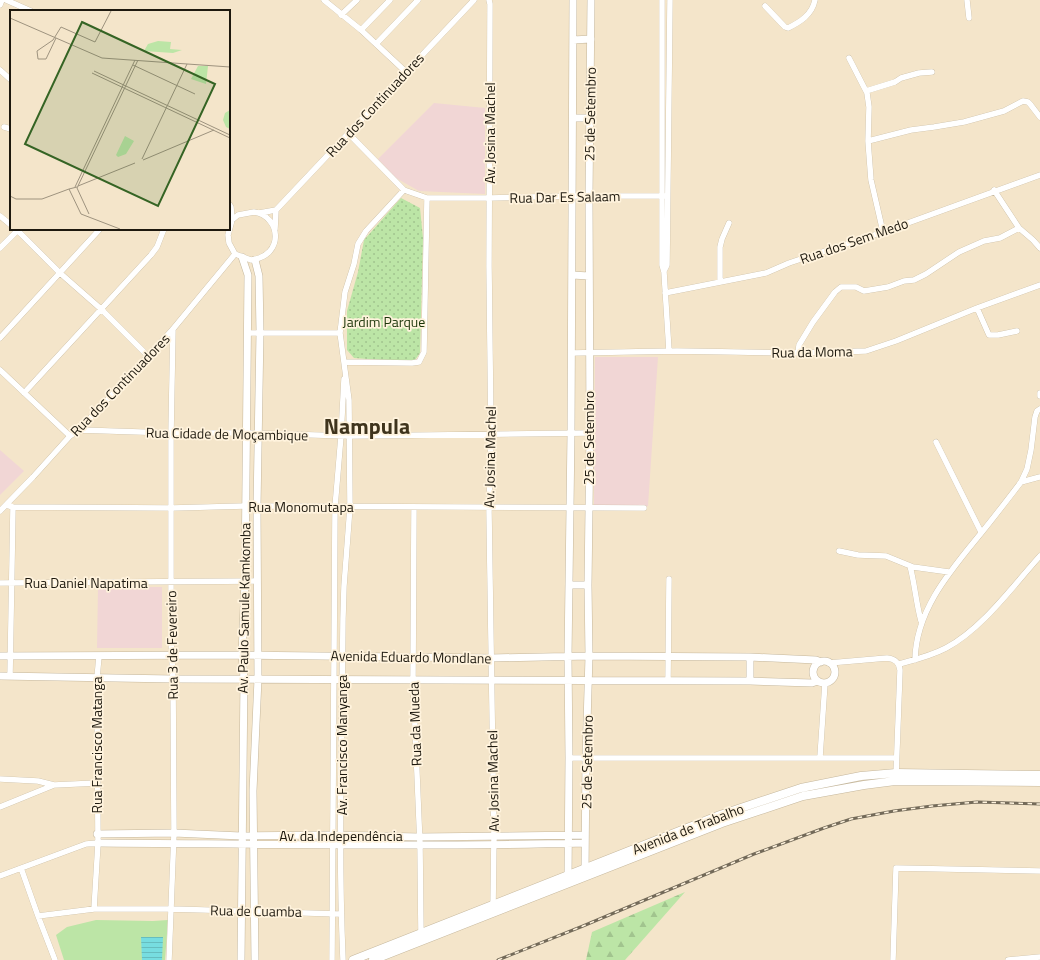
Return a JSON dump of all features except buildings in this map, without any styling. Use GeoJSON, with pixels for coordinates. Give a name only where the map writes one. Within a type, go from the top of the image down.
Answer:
{"type":"FeatureCollection","features":[{"type":"Feature","properties":{"kind":"highway","name":"Avenida de Trabalho"},"geometry":{"type":"LineString","coordinates":[[353,960],[493,914],[585,872],[721,819],[802,792],[864,784],[896,777],[1040,775]]}},
{"type":"Feature","properties":{"kind":"highway","name":"Avenida de Trabalho"},"geometry":{"type":"LineString","coordinates":[[896,777],[1040,782]]}},
{"type":"Feature","properties":{"kind":"highway","name":"Avenida de Trabalho"},"geometry":{"type":"LineString","coordinates":[[373,960],[493,904],[568,880]]}},
{"type":"Feature","properties":{"kind":"main road","name":"25 de Setembro"},"geometry":{"type":"LineString","coordinates":[[568,880],[568,657],[571,433],[573,0]]}},
{"type":"Feature","properties":{"kind":"main road","name":"25 de Setembro"},"geometry":{"type":"LineString","coordinates":[[585,872],[586,758],[589,680],[589,196],[591,0]]}},
{"type":"Feature","properties":{"kind":"main road"},"geometry":{"type":"LineString","coordinates":[[573,40],[591,38]]}},
{"type":"Feature","properties":{"kind":"main road"},"geometry":{"type":"LineString","coordinates":[[573,118],[590,118]]}},
{"type":"Feature","properties":{"kind":"main road","name":"Av. Paulo Samule Kamkomba"},"geometry":{"type":"LineString","coordinates":[[238,256],[248,275],[245,582],[242,655],[244,678],[241,836],[241,960]]}},
{"type":"Feature","properties":{"kind":"main road","name":"Av. Paulo Samule Kamkomba"},"geometry":{"type":"LineString","coordinates":[[254,960],[253,836],[258,679],[257,507],[260,332],[259,276],[255,260]]}},
{"type":"Feature","properties":{"kind":"main road"},"geometry":{"type":"LineString","coordinates":[[572,275],[589,276]]}},
{"type":"Feature","properties":{"kind":"main road"},"geometry":{"type":"LineString","coordinates":[[569,585],[588,585]]}},
{"type":"Feature","properties":{"kind":"main road","name":"Avenida Eduardo Mondlane"},"geometry":{"type":"LineString","coordinates":[[0,656],[242,655],[490,658],[589,656],[750,657],[816,660],[821,662]]}},
{"type":"Feature","properties":{"kind":"main road"},"geometry":{"type":"LineString","coordinates":[[750,657],[750,681]]}},
{"type":"Feature","properties":{"kind":"main road"},"geometry":{"type":"LineString","coordinates":[[821,662],[829,663],[834,667],[835,674],[832,680],[821,682],[814,677],[814,670],[817,664],[821,662]]}},
{"type":"Feature","properties":{"kind":"main road","name":"Avenida Eduardo Mondlane"},"geometry":{"type":"LineString","coordinates":[[0,676],[173,679],[244,678],[821,682]]}},
{"type":"Feature","properties":{"kind":"main road","name":"Av. da Independência"},"geometry":{"type":"LineString","coordinates":[[97,834],[174,833],[241,836],[342,835],[494,845],[585,843]]}},
{"type":"Feature","properties":{"kind":"main road","name":"Av. da Independência"},"geometry":{"type":"LineString","coordinates":[[98,843],[242,845],[341,844],[494,836],[585,835]]}},
{"type":"Feature","properties":{"kind":"street"},"geometry":{"type":"LineString","coordinates":[[0,5],[2,0]]}},
{"type":"Feature","properties":{"kind":"street"},"geometry":{"type":"LineString","coordinates":[[6,0],[29,10]]}},
{"type":"Feature","properties":{"kind":"street"},"geometry":{"type":"LineString","coordinates":[[324,0],[376,44],[406,72]]}},
{"type":"Feature","properties":{"kind":"street"},"geometry":{"type":"LineString","coordinates":[[341,15],[357,0]]}},
{"type":"Feature","properties":{"kind":"street"},"geometry":{"type":"LineString","coordinates":[[360,30],[390,0]]}},
{"type":"Feature","properties":{"kind":"street"},"geometry":{"type":"LineString","coordinates":[[376,44],[418,0]]}},
{"type":"Feature","properties":{"kind":"street","name":"Rua dos Continuadores"},"geometry":{"type":"LineString","coordinates":[[276,210],[474,0]]}},
{"type":"Feature","properties":{"kind":"street","name":"Av. Josina Machel"},"geometry":{"type":"LineString","coordinates":[[489,0],[491,435],[489,508],[490,658],[494,836],[493,914]]}},
{"type":"Feature","properties":{"kind":"street"},"geometry":{"type":"LineString","coordinates":[[662,0],[664,248],[666,265],[664,272],[669,351]]}},
{"type":"Feature","properties":{"kind":"street"},"geometry":{"type":"LineString","coordinates":[[664,196],[670,0]]}},
{"type":"Feature","properties":{"kind":"street"},"geometry":{"type":"LineString","coordinates":[[765,6],[785,27],[788,28],[803,20],[810,12],[815,0]]}},
{"type":"Feature","properties":{"kind":"street"},"geometry":{"type":"LineString","coordinates":[[967,0],[969,18]]}},
{"type":"Feature","properties":{"kind":"street"},"geometry":{"type":"LineString","coordinates":[[849,58],[866,91],[869,107],[868,141],[872,180],[883,232]]}},
{"type":"Feature","properties":{"kind":"street"},"geometry":{"type":"LineString","coordinates":[[0,70],[10,79]]}},
{"type":"Feature","properties":{"kind":"street"},"geometry":{"type":"LineString","coordinates":[[866,91],[895,82],[901,78],[919,73],[932,72]]}},
{"type":"Feature","properties":{"kind":"street"},"geometry":{"type":"LineString","coordinates":[[868,141],[911,130],[934,128],[964,122],[1004,111],[1023,101],[1028,102],[1040,117]]}},
{"type":"Feature","properties":{"kind":"street"},"geometry":{"type":"LineString","coordinates":[[4,127],[10,129]]}},
{"type":"Feature","properties":{"kind":"street","name":"Rua Dar Es Salaam"},"geometry":{"type":"LineString","coordinates":[[348,133],[404,190],[427,198],[664,196]]}},
{"type":"Feature","properties":{"kind":"street","name":"Rua dos Sem Medo"},"geometry":{"type":"LineString","coordinates":[[665,293],[766,273],[789,263],[883,232],[994,190],[1040,175]]}},
{"type":"Feature","properties":{"kind":"street","name":"Av. Francisco Manyanga"},"geometry":{"type":"LineString","coordinates":[[343,960],[341,914],[341,844],[343,618],[350,507],[350,436],[349,400],[340,333],[345,292],[354,264],[358,244],[366,231],[404,190]]}},
{"type":"Feature","properties":{"kind":"street"},"geometry":{"type":"LineString","coordinates":[[994,190],[1019,228],[1040,248]]}},
{"type":"Feature","properties":{"kind":"street"},"geometry":{"type":"LineString","coordinates":[[345,362],[412,364],[419,362],[424,352],[427,198]]}},
{"type":"Feature","properties":{"kind":"street"},"geometry":{"type":"LineString","coordinates":[[230,205],[244,213]]}},
{"type":"Feature","properties":{"kind":"street"},"geometry":{"type":"LineString","coordinates":[[230,205],[232,220],[230,228]]}},
{"type":"Feature","properties":{"kind":"street"},"geometry":{"type":"LineString","coordinates":[[229,230],[228,235],[229,243],[238,256],[251,260],[255,260],[266,255],[272,250],[275,242],[276,210],[259,213],[244,213],[238,215],[232,220]]}},
{"type":"Feature","properties":{"kind":"street"},"geometry":{"type":"LineString","coordinates":[[259,213],[269,220],[275,229]]}},
{"type":"Feature","properties":{"kind":"street"},"geometry":{"type":"LineString","coordinates":[[0,216],[10,224]]}},
{"type":"Feature","properties":{"kind":"street"},"geometry":{"type":"LineString","coordinates":[[720,282],[720,247],[729,223]]}},
{"type":"Feature","properties":{"kind":"street"},"geometry":{"type":"LineString","coordinates":[[798,353],[799,346],[813,322],[834,292],[841,287],[856,287],[864,291],[888,287],[904,281],[914,280],[926,274],[959,252],[984,241],[1000,238],[1019,228]]}},
{"type":"Feature","properties":{"kind":"street"},"geometry":{"type":"LineString","coordinates":[[0,248],[16,230]]}},
{"type":"Feature","properties":{"kind":"street"},"geometry":{"type":"LineString","coordinates":[[18,230],[60,273],[101,308],[148,356]]}},
{"type":"Feature","properties":{"kind":"street"},"geometry":{"type":"LineString","coordinates":[[0,338],[99,230]]}},
{"type":"Feature","properties":{"kind":"street"},"geometry":{"type":"LineString","coordinates":[[24,393],[151,255],[157,247],[164,230]]}},
{"type":"Feature","properties":{"kind":"street"},"geometry":{"type":"LineString","coordinates":[[1033,240],[1040,236]]}},
{"type":"Feature","properties":{"kind":"street","name":"Rua dos Continuadores"},"geometry":{"type":"LineString","coordinates":[[0,511],[70,436],[80,430],[238,256]]}},
{"type":"Feature","properties":{"kind":"street","name":"Rua da Moma"},"geometry":{"type":"LineString","coordinates":[[571,353],[669,351],[798,353],[866,351],[896,341],[1040,284]]}},
{"type":"Feature","properties":{"kind":"street"},"geometry":{"type":"LineString","coordinates":[[977,308],[989,335],[998,335],[1017,331]]}},
{"type":"Feature","properties":{"kind":"street","name":"Rua 3 de Fevereiro"},"geometry":{"type":"LineString","coordinates":[[169,960],[170,908],[174,844],[171,582],[173,329]]}},
{"type":"Feature","properties":{"kind":"street"},"geometry":{"type":"LineString","coordinates":[[247,333],[340,333]]}},
{"type":"Feature","properties":{"kind":"street","name":"Av. Francisco Manyanga"},"geometry":{"type":"LineString","coordinates":[[332,960],[335,507],[345,362]]}},
{"type":"Feature","properties":{"kind":"street"},"geometry":{"type":"LineString","coordinates":[[0,370],[70,436]]}},
{"type":"Feature","properties":{"kind":"street"},"geometry":{"type":"LineString","coordinates":[[915,660],[915,647],[922,621],[949,572],[1021,482],[1027,469],[1035,417],[1037,411],[1040,409]]}},
{"type":"Feature","properties":{"kind":"street","name":"Rua Cidade de Moçambique"},"geometry":{"type":"LineString","coordinates":[[80,430],[341,436],[590,433]]}},
{"type":"Feature","properties":{"kind":"street"},"geometry":{"type":"LineString","coordinates":[[936,442],[981,532]]}},
{"type":"Feature","properties":{"kind":"street"},"geometry":{"type":"LineString","coordinates":[[1021,482],[1040,477]]}},
{"type":"Feature","properties":{"kind":"street","name":"Rua Monomutapa"},"geometry":{"type":"LineString","coordinates":[[6,505],[13,507],[172,508],[245,506],[570,509],[644,508]]}},
{"type":"Feature","properties":{"kind":"street"},"geometry":{"type":"LineString","coordinates":[[10,676],[13,507]]}},
{"type":"Feature","properties":{"kind":"street","name":"Rua da Mueda"},"geometry":{"type":"LineString","coordinates":[[414,507],[413,679],[420,841],[421,937]]}},
{"type":"Feature","properties":{"kind":"street"},"geometry":{"type":"LineString","coordinates":[[838,551],[858,555],[886,556],[910,566],[949,572]]}},
{"type":"Feature","properties":{"kind":"street"},"geometry":{"type":"LineString","coordinates":[[899,664],[945,649],[968,634],[982,621],[1040,556]]}},
{"type":"Feature","properties":{"kind":"street"},"geometry":{"type":"LineString","coordinates":[[910,566],[922,621]]}},
{"type":"Feature","properties":{"kind":"street"},"geometry":{"type":"LineString","coordinates":[[668,680],[669,579]]}},
{"type":"Feature","properties":{"kind":"street","name":"Rua Daniel Napatima"},"geometry":{"type":"LineString","coordinates":[[0,583],[257,581]]}},
{"type":"Feature","properties":{"kind":"street"},"geometry":{"type":"LineString","coordinates":[[334,586],[344,586]]}},
{"type":"Feature","properties":{"kind":"street"},"geometry":{"type":"LineString","coordinates":[[334,618],[343,618]]}},
{"type":"Feature","properties":{"kind":"street","name":"Rua Francisco Matanga"},"geometry":{"type":"LineString","coordinates":[[98,843],[97,678],[99,656]]}},
{"type":"Feature","properties":{"kind":"street"},"geometry":{"type":"LineString","coordinates":[[829,663],[887,658],[893,659],[899,664],[896,777]]}},
{"type":"Feature","properties":{"kind":"street"},"geometry":{"type":"LineString","coordinates":[[820,757],[821,682]]}},
{"type":"Feature","properties":{"kind":"street"},"geometry":{"type":"LineString","coordinates":[[569,758],[896,758]]}},
{"type":"Feature","properties":{"kind":"street"},"geometry":{"type":"LineString","coordinates":[[0,779],[38,781],[54,785],[97,783]]}},
{"type":"Feature","properties":{"kind":"street"},"geometry":{"type":"LineString","coordinates":[[0,807],[54,785]]}},
{"type":"Feature","properties":{"kind":"street"},"geometry":{"type":"LineString","coordinates":[[86,844],[97,834]]}},
{"type":"Feature","properties":{"kind":"street"},"geometry":{"type":"LineString","coordinates":[[0,876],[86,844],[98,843],[94,909]]}},
{"type":"Feature","properties":{"kind":"street"},"geometry":{"type":"LineString","coordinates":[[21,868],[55,960]]}},
{"type":"Feature","properties":{"kind":"street"},"geometry":{"type":"LineString","coordinates":[[893,960],[896,868],[1040,872]]}},
{"type":"Feature","properties":{"kind":"street","name":"Rua de Cuamba"},"geometry":{"type":"LineString","coordinates":[[38,916],[94,909],[170,908],[241,912],[253,911],[341,914]]}},
{"type":"Feature","properties":{"kind":"street"},"geometry":{"type":"LineString","coordinates":[[1008,960],[1040,956]]}},
{"type":"Feature","properties":{"kind":"shaded area"},"geometry":{"type":"Polygon","coordinates":[[[434,103],[485,108],[485,194],[419,191],[396,178],[378,159],[434,103]]]}},
{"type":"Feature","properties":{"kind":"shaded area"},"geometry":{"type":"Polygon","coordinates":[[[595,357],[658,357],[648,506],[594,506],[595,357]]]}},
{"type":"Feature","properties":{"kind":"shaded area"},"geometry":{"type":"Polygon","coordinates":[[[0,450],[24,471],[0,495],[0,450]]]}},
{"type":"Feature","properties":{"kind":"shaded area"},"geometry":{"type":"Polygon","coordinates":[[[98,587],[162,587],[162,648],[97,648],[98,587]]]}},
{"type":"Feature","properties":{"kind":"green space","name":"Jardim Parque"},"geometry":{"type":"Polygon","coordinates":[[[401,198],[420,208],[423,238],[420,353],[415,360],[395,361],[354,358],[347,350],[347,311],[358,272],[364,240],[401,198]]]}},
{"type":"Feature","properties":{"kind":"green space"},"geometry":{"type":"Polygon","coordinates":[[[685,892],[625,960],[586,960],[592,932],[685,892]]]}},
{"type":"Feature","properties":{"kind":"green space"},"geometry":{"type":"Polygon","coordinates":[[[96,920],[168,920],[165,960],[64,960],[56,935],[67,927],[96,920]]]}},
{"type":"Feature","properties":{"kind":"water"},"geometry":{"type":"Polygon","coordinates":[[[141,937],[163,937],[162,960],[142,960],[141,937]]]}},
{"type":"Feature","properties":{"kind":"railway"},"geometry":{"type":"LineString","coordinates":[[498,960],[754,854],[851,819],[894,811],[977,802],[1040,804]]}},
{"type":"Feature","properties":{"kind":"district","name":"Nampula"},"geometry":{"type":"Point","coordinates":[367,426]}}]}
